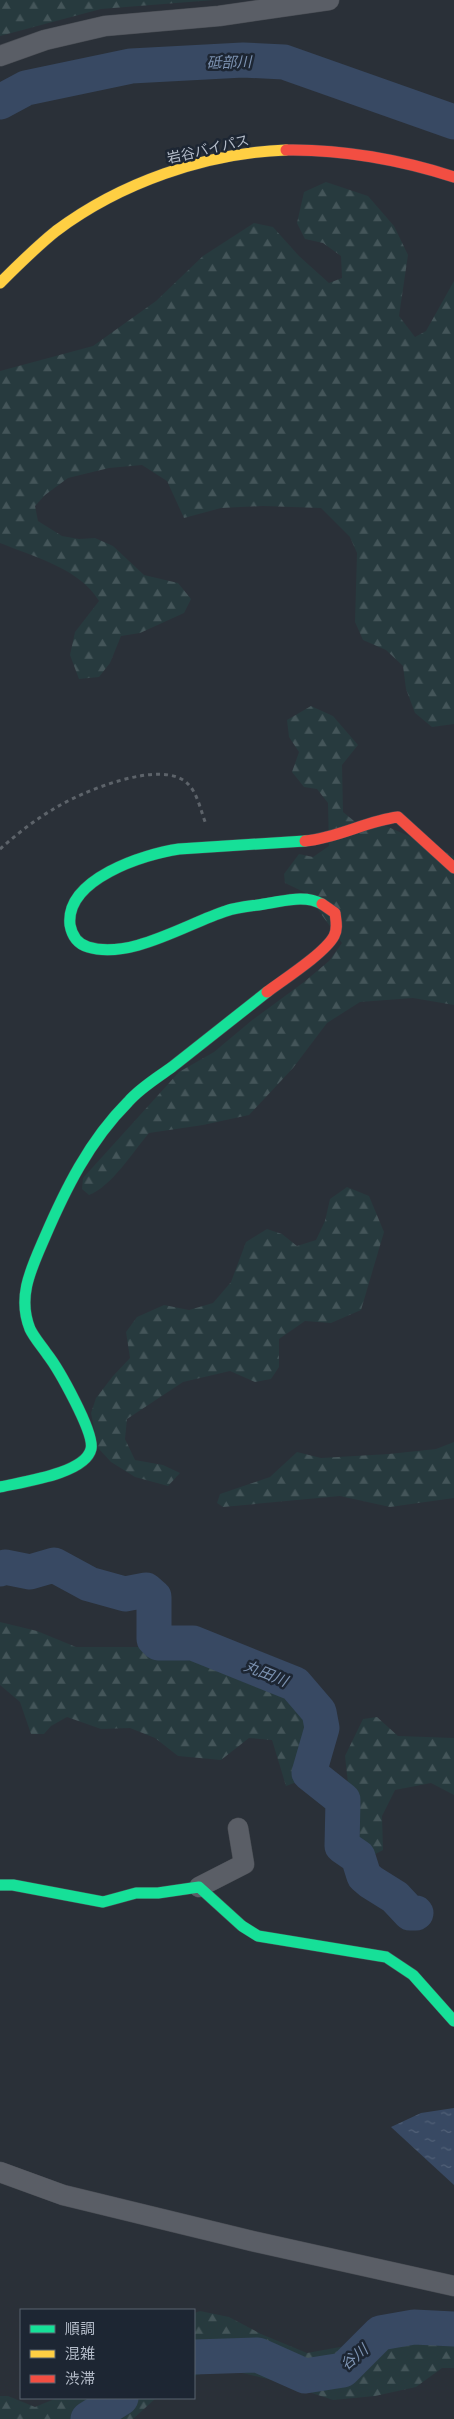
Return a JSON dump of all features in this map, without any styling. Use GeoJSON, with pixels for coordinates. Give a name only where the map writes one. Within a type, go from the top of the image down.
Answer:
{"type":"FeatureCollection","features":[{"type":"Feature","properties":{"kind":"main road","name":"岩谷バイパス"},"geometry":{"type":"LineString","coordinates":[[0,283],[51,235],[84,213],[121,192],[173,170],[209,161],[248,153],[292,150],[338,153],[427,168],[454,177]]}},
{"type":"Feature","properties":{"kind":"main road"},"geometry":{"type":"LineString","coordinates":[[0,1487],[72,1469],[85,1461],[91,1450],[91,1437],[85,1422],[46,1353],[36,1341],[24,1307],[30,1271],[69,1182],[89,1147],[109,1120],[129,1100],[255,1003],[335,938],[337,928],[335,913],[324,904],[311,898],[290,900],[221,912],[156,938],[103,951],[89,948],[74,939],[68,922],[70,909],[82,895],[109,872],[133,859],[160,852],[316,840],[341,836],[380,818],[398,817],[446,863],[454,868]]}},
{"type":"Feature","properties":{"kind":"main road"},"geometry":{"type":"LineString","coordinates":[[0,1885],[13,1885],[102,1902],[136,1894],[199,1887],[242,1926],[258,1936],[274,1940],[347,1949],[386,1957],[413,1975],[454,2021]]}},
{"type":"Feature","properties":{"kind":"street"},"geometry":{"type":"LineString","coordinates":[[0,56],[44,40],[105,26],[219,16],[330,0]]}},
{"type":"Feature","properties":{"kind":"street"},"geometry":{"type":"LineString","coordinates":[[199,1887],[244,1864],[238,1828]]}},
{"type":"Feature","properties":{"kind":"street"},"geometry":{"type":"LineString","coordinates":[[0,2172],[63,2195],[252,2241],[454,2286]]}},
{"type":"Feature","properties":{"kind":"path"},"geometry":{"type":"LineString","coordinates":[[0,850],[52,809],[91,790],[144,776],[164,774],[178,778],[189,785],[208,827],[226,846]]}},
{"type":"Feature","properties":{"kind":"green space"},"geometry":{"type":"Polygon","coordinates":[[[0,0],[214,0],[101,9],[0,36],[0,0]]]}},
{"type":"Feature","properties":{"kind":"green space"},"geometry":{"type":"Polygon","coordinates":[[[326,182],[368,196],[394,226],[408,255],[399,316],[415,337],[426,331],[454,281],[454,724],[432,727],[415,713],[406,689],[403,666],[386,650],[363,640],[355,622],[357,553],[350,537],[321,508],[263,506],[221,508],[184,518],[167,481],[142,465],[109,468],[68,478],[45,495],[35,506],[38,521],[62,536],[79,539],[95,538],[113,546],[144,575],[178,583],[191,599],[184,613],[140,633],[121,636],[110,663],[99,677],[79,679],[70,655],[75,632],[99,601],[80,580],[68,572],[0,543],[0,371],[93,346],[156,301],[203,256],[254,223],[273,227],[299,256],[329,283],[342,278],[341,256],[323,243],[305,239],[297,223],[304,192],[326,182]]]}},
{"type":"Feature","properties":{"kind":"green space"},"geometry":{"type":"Polygon","coordinates":[[[311,706],[333,716],[358,745],[342,765],[343,812],[359,825],[386,826],[454,856],[454,1005],[413,998],[360,1002],[327,1023],[293,1068],[249,1115],[203,1125],[149,1133],[113,1177],[97,1191],[89,1195],[82,1189],[83,1178],[179,1072],[214,1052],[251,1021],[304,982],[329,961],[342,943],[306,893],[285,883],[284,874],[299,854],[313,857],[329,846],[328,803],[317,789],[304,787],[292,772],[299,752],[289,737],[287,720],[311,706]]]}},
{"type":"Feature","properties":{"kind":"green space"},"geometry":{"type":"Polygon","coordinates":[[[347,1187],[369,1196],[384,1232],[361,1310],[331,1323],[305,1321],[279,1339],[279,1367],[271,1379],[255,1382],[230,1371],[183,1382],[127,1419],[125,1439],[135,1460],[163,1465],[180,1473],[168,1486],[135,1477],[111,1462],[98,1448],[91,1413],[96,1398],[130,1358],[126,1332],[137,1317],[164,1305],[189,1310],[213,1303],[231,1282],[246,1242],[267,1229],[282,1234],[297,1246],[316,1240],[325,1221],[330,1199],[347,1187]]]}},
{"type":"Feature","properties":{"kind":"green space"},"geometry":{"type":"Polygon","coordinates":[[[454,1442],[454,1498],[390,1507],[340,1496],[223,1507],[217,1503],[220,1494],[270,1477],[297,1452],[321,1458],[389,1454],[436,1449],[454,1442]]]}},
{"type":"Feature","properties":{"kind":"green space"},"geometry":{"type":"Polygon","coordinates":[[[0,1622],[37,1631],[76,1647],[188,1647],[250,1672],[280,1679],[309,1712],[316,1729],[310,1757],[302,1780],[286,1786],[272,1740],[249,1738],[221,1760],[178,1756],[155,1738],[130,1728],[101,1729],[67,1717],[51,1726],[44,1734],[31,1734],[20,1702],[0,1685],[0,1622]]]}},
{"type":"Feature","properties":{"kind":"green space"},"geometry":{"type":"Polygon","coordinates":[[[377,1717],[398,1736],[454,1738],[454,1795],[431,1783],[395,1790],[382,1816],[383,1850],[366,1859],[354,1838],[351,1821],[355,1813],[348,1783],[345,1756],[363,1719],[377,1717]]]}},
{"type":"Feature","properties":{"kind":"green space"},"geometry":{"type":"Polygon","coordinates":[[[200,2311],[229,2317],[261,2334],[307,2353],[340,2347],[409,2342],[454,2346],[454,2368],[442,2368],[416,2387],[375,2396],[333,2400],[272,2380],[221,2368],[195,2376],[195,2313],[200,2311]]]}},
{"type":"Feature","properties":{"kind":"green space"},"geometry":{"type":"Polygon","coordinates":[[[0,2396],[8,2396],[35,2407],[55,2399],[155,2399],[133,2419],[0,2419],[0,2396]]]}},
{"type":"Feature","properties":{"kind":"water"},"geometry":{"type":"Polygon","coordinates":[[[454,2108],[454,2185],[391,2127],[421,2113],[454,2108]]]}},
{"type":"Feature","properties":{"kind":"waterway","name":"砥部川"},"geometry":{"type":"LineString","coordinates":[[0,102],[26,88],[131,66],[243,60],[284,62],[454,122]]}},
{"type":"Feature","properties":{"kind":"waterway","name":"丸田川"},"geometry":{"type":"LineString","coordinates":[[0,1569],[5,1567],[30,1572],[54,1565],[89,1584],[125,1594],[146,1590],[154,1597],[154,1639],[158,1643],[193,1643],[295,1684],[319,1712],[322,1728],[309,1773],[343,1800],[342,1846],[358,1857],[364,1876],[395,1897],[410,1913],[416,1913]]}},
{"type":"Feature","properties":{"kind":"waterway","name":"谷川"},"geometry":{"type":"LineString","coordinates":[[195,2357],[258,2355],[305,2376],[343,2370],[380,2333],[414,2327],[454,2329]]}},
{"type":"Feature","properties":{"kind":"waterway","name":"谷川"},"geometry":{"type":"LineString","coordinates":[[88,2419],[119,2399]]}},
{"type":"Feature","properties":{"kind":"traffic: fast"},"geometry":{"type":"LineString","coordinates":[[305,841],[179,849],[128,863],[93,882],[80,894],[72,909],[71,929],[76,939],[84,946],[104,950],[122,949],[158,939],[237,908],[297,899],[316,901],[322,904]]}},
{"type":"Feature","properties":{"kind":"traffic: fast"},"geometry":{"type":"LineString","coordinates":[[0,1487],[51,1476],[65,1471],[86,1458],[91,1449],[91,1441],[82,1416],[59,1372],[30,1329],[25,1306],[27,1283],[34,1261],[79,1167],[101,1133],[133,1097],[267,992]]}},
{"type":"Feature","properties":{"kind":"traffic: fast"},"geometry":{"type":"LineString","coordinates":[[0,1885],[13,1885],[103,1902],[136,1893],[158,1893],[199,1887],[242,1926],[258,1936],[386,1957],[413,1975],[454,2021]]}},
{"type":"Feature","properties":{"kind":"traffic: slow"},"geometry":{"type":"LineString","coordinates":[[0,283],[56,231],[81,214],[136,185],[195,164],[255,152],[286,150]]}},
{"type":"Feature","properties":{"kind":"traffic: jam"},"geometry":{"type":"LineString","coordinates":[[286,150],[328,151],[371,157],[414,165],[454,177]]}},
{"type":"Feature","properties":{"kind":"traffic: jam"},"geometry":{"type":"LineString","coordinates":[[305,841],[329,837],[375,822],[398,817],[454,868]]}},
{"type":"Feature","properties":{"kind":"traffic: jam"},"geometry":{"type":"LineString","coordinates":[[267,992],[313,958],[334,936],[336,928],[335,913],[322,904]]}}]}
